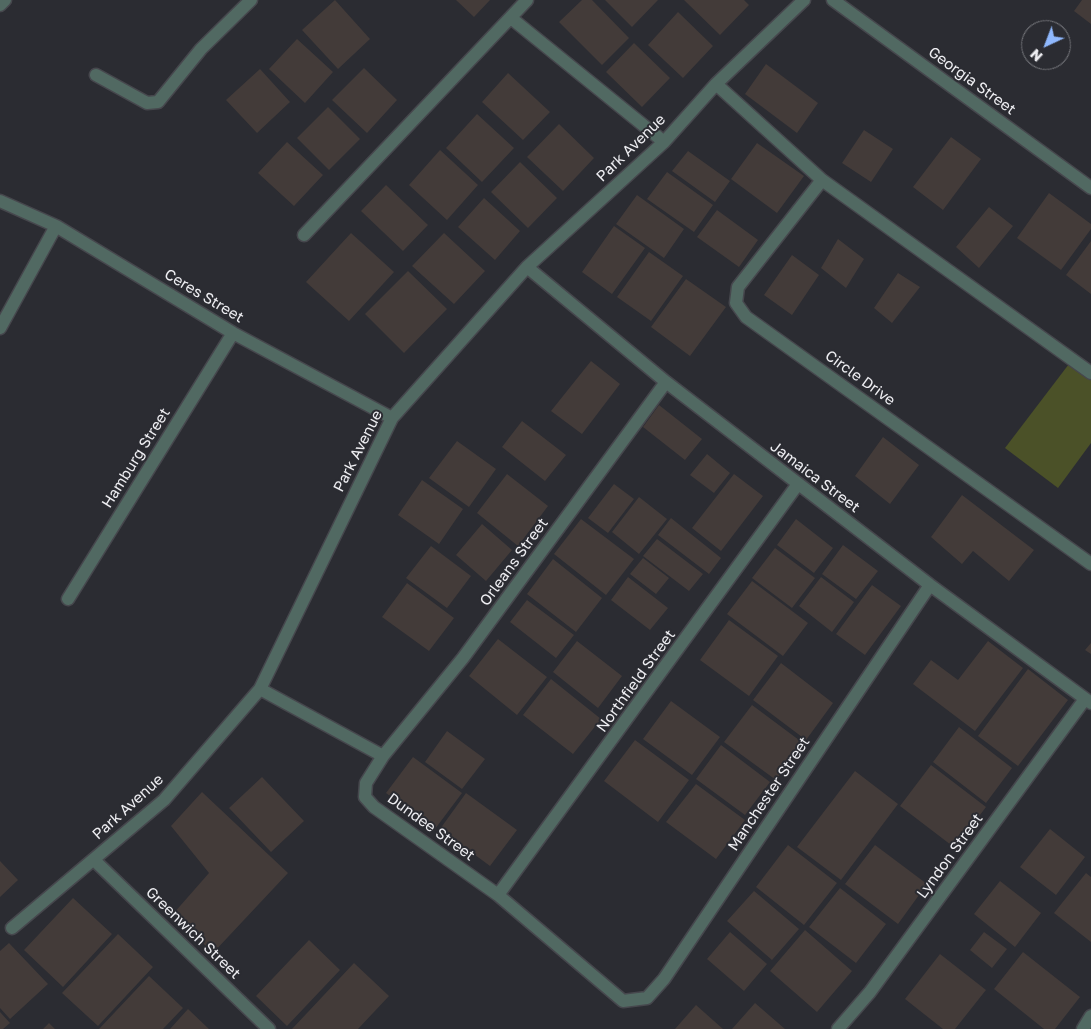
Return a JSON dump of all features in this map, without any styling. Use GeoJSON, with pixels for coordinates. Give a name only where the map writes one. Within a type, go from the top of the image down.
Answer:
{"type":"FeatureCollection","features":[{"type":"Feature","properties":{"kind":"street"},"geometry":{"type":"LineString","coordinates":[[0,5],[5,0]]}},
{"type":"Feature","properties":{"kind":"street"},"geometry":{"type":"LineString","coordinates":[[96,75],[147,103],[158,102],[200,49],[252,0]]}},
{"type":"Feature","properties":{"kind":"street"},"geometry":{"type":"LineString","coordinates":[[304,235],[527,0]]}},
{"type":"Feature","properties":{"kind":"street","name":"Park Avenue"},"geometry":{"type":"LineString","coordinates":[[12,928],[164,800],[260,689],[392,418],[527,267],[664,142],[716,84],[804,0]]}},
{"type":"Feature","properties":{"kind":"street","name":"Georgia Street"},"geometry":{"type":"LineString","coordinates":[[833,0],[1091,188]]}},
{"type":"Feature","properties":{"kind":"street"},"geometry":{"type":"LineString","coordinates":[[511,18],[664,142]]}},
{"type":"Feature","properties":{"kind":"street"},"geometry":{"type":"LineString","coordinates":[[716,84],[822,180],[1091,373]]}},
{"type":"Feature","properties":{"kind":"street","name":"Circle Drive"},"geometry":{"type":"LineString","coordinates":[[822,180],[738,287],[736,303],[746,316],[1091,564]]}},
{"type":"Feature","properties":{"kind":"street","name":"Ceres Street"},"geometry":{"type":"LineString","coordinates":[[0,201],[56,226],[232,333],[392,418]]}},
{"type":"Feature","properties":{"kind":"street"},"geometry":{"type":"LineString","coordinates":[[0,328],[56,226]]}},
{"type":"Feature","properties":{"kind":"street","name":"Jamaica Street"},"geometry":{"type":"LineString","coordinates":[[527,267],[666,382],[930,585],[1088,701]]}},
{"type":"Feature","properties":{"kind":"street","name":"Hamburg Street"},"geometry":{"type":"LineString","coordinates":[[68,600],[232,333]]}},
{"type":"Feature","properties":{"kind":"street","name":"Orleans Street"},"geometry":{"type":"LineString","coordinates":[[383,756],[463,658],[666,382]]}},
{"type":"Feature","properties":{"kind":"street","name":"Northfield Street"},"geometry":{"type":"LineString","coordinates":[[498,895],[798,484]]}},
{"type":"Feature","properties":{"kind":"street","name":"Manchester Street"},"geometry":{"type":"LineString","coordinates":[[623,1001],[647,998],[664,979],[930,585]]}},
{"type":"Feature","properties":{"kind":"street"},"geometry":{"type":"LineString","coordinates":[[260,689],[383,756]]}},
{"type":"Feature","properties":{"kind":"street","name":"Lyndon Street"},"geometry":{"type":"LineString","coordinates":[[838,1029],[870,992],[1088,701]]}},
{"type":"Feature","properties":{"kind":"street","name":"Dundee Street"},"geometry":{"type":"LineString","coordinates":[[383,756],[366,783],[365,797],[374,807],[498,895],[623,1001]]}},
{"type":"Feature","properties":{"kind":"street","name":"Greenwich Street"},"geometry":{"type":"LineString","coordinates":[[94,860],[269,1029]]}},
{"type":"Feature","properties":{"kind":"street"},"geometry":{"type":"LineString","coordinates":[[1083,1029],[1091,1016]]}},
{"type":"Feature","properties":{"kind":"green space"},"geometry":{"type":"Polygon","coordinates":[[[1072,360],[1091,374],[1091,443],[1058,488],[1005,448],[1072,360]]]}},
{"type":"Feature","properties":{"kind":"building"},"geometry":{"type":"Polygon","coordinates":[[[335,0],[370,39],[338,69],[302,30],[335,0]]]}},
{"type":"Feature","properties":{"kind":"building"},"geometry":{"type":"Polygon","coordinates":[[[456,0],[490,0],[474,17],[456,0]]]}},
{"type":"Feature","properties":{"kind":"building"},"geometry":{"type":"Polygon","coordinates":[[[582,0],[592,0],[629,38],[602,65],[559,22],[582,0]]]}},
{"type":"Feature","properties":{"kind":"building"},"geometry":{"type":"Polygon","coordinates":[[[605,0],[658,0],[632,27],[605,0]]]}},
{"type":"Feature","properties":{"kind":"building"},"geometry":{"type":"Polygon","coordinates":[[[684,0],[744,0],[749,5],[720,35],[684,0]]]}},
{"type":"Feature","properties":{"kind":"building"},"geometry":{"type":"Polygon","coordinates":[[[1082,0],[1091,0],[1091,24],[1074,11],[1082,0]]]}},
{"type":"Feature","properties":{"kind":"building"},"geometry":{"type":"Polygon","coordinates":[[[678,12],[713,46],[683,78],[648,45],[678,12]]]}},
{"type":"Feature","properties":{"kind":"building"},"geometry":{"type":"Polygon","coordinates":[[[297,39],[333,72],[305,103],[269,69],[297,39]]]}},
{"type":"Feature","properties":{"kind":"building"},"geometry":{"type":"Polygon","coordinates":[[[634,43],[670,78],[642,107],[606,72],[634,43]]]}},
{"type":"Feature","properties":{"kind":"building"},"geometry":{"type":"Polygon","coordinates":[[[766,64],[818,103],[797,133],[745,94],[766,64]]]}},
{"type":"Feature","properties":{"kind":"building"},"geometry":{"type":"Polygon","coordinates":[[[364,68],[397,100],[367,133],[332,100],[364,68]]]}},
{"type":"Feature","properties":{"kind":"building"},"geometry":{"type":"Polygon","coordinates":[[[260,69],[290,102],[257,133],[226,100],[260,69]]]}},
{"type":"Feature","properties":{"kind":"building"},"geometry":{"type":"Polygon","coordinates":[[[508,73],[550,112],[523,140],[482,102],[508,73]]]}},
{"type":"Feature","properties":{"kind":"building"},"geometry":{"type":"Polygon","coordinates":[[[328,107],[360,139],[329,170],[297,138],[328,107]]]}},
{"type":"Feature","properties":{"kind":"building"},"geometry":{"type":"Polygon","coordinates":[[[477,114],[514,148],[482,182],[446,148],[477,114]]]}},
{"type":"Feature","properties":{"kind":"building"},"geometry":{"type":"Polygon","coordinates":[[[559,124],[594,158],[563,191],[527,157],[559,124]]]}},
{"type":"Feature","properties":{"kind":"building"},"geometry":{"type":"Polygon","coordinates":[[[864,130],[893,149],[871,182],[842,163],[864,130]]]}},
{"type":"Feature","properties":{"kind":"building"},"geometry":{"type":"Polygon","coordinates":[[[951,137],[981,159],[943,210],[913,187],[951,137]]]}},
{"type":"Feature","properties":{"kind":"building"},"geometry":{"type":"Polygon","coordinates":[[[287,142],[323,175],[294,206],[258,173],[287,142]]]}},
{"type":"Feature","properties":{"kind":"building"},"geometry":{"type":"Polygon","coordinates":[[[757,143],[804,176],[777,213],[731,179],[757,143]]]}},
{"type":"Feature","properties":{"kind":"building"},"geometry":{"type":"Polygon","coordinates":[[[440,150],[478,185],[447,220],[409,185],[440,150]]]}},
{"type":"Feature","properties":{"kind":"building"},"geometry":{"type":"Polygon","coordinates":[[[688,151],[730,181],[715,202],[672,171],[688,151]]]}},
{"type":"Feature","properties":{"kind":"building"},"geometry":{"type":"Polygon","coordinates":[[[520,162],[557,198],[528,228],[491,192],[520,162]]]}},
{"type":"Feature","properties":{"kind":"building"},"geometry":{"type":"Polygon","coordinates":[[[667,172],[713,205],[694,232],[647,199],[667,172]]]}},
{"type":"Feature","properties":{"kind":"building"},"geometry":{"type":"Polygon","coordinates":[[[386,185],[428,225],[403,251],[361,211],[386,185]]]}},
{"type":"Feature","properties":{"kind":"building"},"geometry":{"type":"Polygon","coordinates":[[[1049,193],[1091,224],[1091,229],[1061,270],[1017,238],[1049,193]]]}},
{"type":"Feature","properties":{"kind":"building"},"geometry":{"type":"Polygon","coordinates":[[[637,195],[684,229],[664,258],[616,224],[637,195]]]}},
{"type":"Feature","properties":{"kind":"building"},"geometry":{"type":"Polygon","coordinates":[[[484,198],[520,231],[495,260],[458,227],[484,198]]]}},
{"type":"Feature","properties":{"kind":"building"},"geometry":{"type":"Polygon","coordinates":[[[989,207],[1013,226],[979,268],[956,247],[989,207]]]}},
{"type":"Feature","properties":{"kind":"building"},"geometry":{"type":"Polygon","coordinates":[[[717,210],[758,240],[739,267],[697,237],[717,210]]]}},
{"type":"Feature","properties":{"kind":"building"},"geometry":{"type":"Polygon","coordinates":[[[614,226],[645,248],[612,294],[582,272],[614,226]]]}},
{"type":"Feature","properties":{"kind":"building"},"geometry":{"type":"Polygon","coordinates":[[[351,233],[394,272],[349,321],[306,282],[351,233]]]}},
{"type":"Feature","properties":{"kind":"building"},"geometry":{"type":"Polygon","coordinates":[[[444,233],[485,271],[454,304],[412,266],[444,233]]]}},
{"type":"Feature","properties":{"kind":"building"},"geometry":{"type":"Polygon","coordinates":[[[838,239],[864,259],[846,288],[821,268],[838,239]]]}},
{"type":"Feature","properties":{"kind":"building"},"geometry":{"type":"Polygon","coordinates":[[[1091,241],[1091,294],[1066,275],[1091,241]]]}},
{"type":"Feature","properties":{"kind":"building"},"geometry":{"type":"Polygon","coordinates":[[[649,252],[683,276],[651,321],[617,297],[649,252]]]}},
{"type":"Feature","properties":{"kind":"building"},"geometry":{"type":"Polygon","coordinates":[[[792,255],[819,275],[792,315],[764,295],[792,255]]]}},
{"type":"Feature","properties":{"kind":"building"},"geometry":{"type":"Polygon","coordinates":[[[408,271],[447,309],[404,353],[365,314],[408,271]]]}},
{"type":"Feature","properties":{"kind":"building"},"geometry":{"type":"Polygon","coordinates":[[[898,273],[920,287],[892,323],[874,308],[898,273]]]}},
{"type":"Feature","properties":{"kind":"building"},"geometry":{"type":"Polygon","coordinates":[[[686,279],[726,307],[690,356],[651,327],[686,279]]]}},
{"type":"Feature","properties":{"kind":"building"},"geometry":{"type":"Polygon","coordinates":[[[591,361],[620,384],[582,434],[551,411],[591,361]]]}},
{"type":"Feature","properties":{"kind":"building"},"geometry":{"type":"Polygon","coordinates":[[[659,405],[702,439],[685,460],[643,427],[659,405]]]}},
{"type":"Feature","properties":{"kind":"building"},"geometry":{"type":"Polygon","coordinates":[[[522,421],[566,455],[545,481],[502,447],[522,421]]]}},
{"type":"Feature","properties":{"kind":"building"},"geometry":{"type":"Polygon","coordinates":[[[883,437],[919,465],[890,504],[855,476],[883,437]]]}},
{"type":"Feature","properties":{"kind":"building"},"geometry":{"type":"Polygon","coordinates":[[[457,441],[496,469],[469,507],[429,478],[457,441]]]}},
{"type":"Feature","properties":{"kind":"building"},"geometry":{"type":"Polygon","coordinates":[[[707,454],[730,473],[714,493],[690,475],[707,454]]]}},
{"type":"Feature","properties":{"kind":"building"},"geometry":{"type":"Polygon","coordinates":[[[507,474],[548,506],[518,546],[477,513],[507,474]]]}},
{"type":"Feature","properties":{"kind":"building"},"geometry":{"type":"Polygon","coordinates":[[[734,474],[763,496],[721,551],[692,528],[734,474]]]}},
{"type":"Feature","properties":{"kind":"building"},"geometry":{"type":"Polygon","coordinates":[[[422,480],[463,509],[439,544],[398,515],[422,480]]]}},
{"type":"Feature","properties":{"kind":"building"},"geometry":{"type":"Polygon","coordinates":[[[614,484],[634,499],[608,533],[588,518],[614,484]]]}},
{"type":"Feature","properties":{"kind":"building"},"geometry":{"type":"Polygon","coordinates":[[[962,495],[1034,550],[1009,581],[973,551],[962,564],[931,537],[962,495]]]}},
{"type":"Feature","properties":{"kind":"building"},"geometry":{"type":"Polygon","coordinates":[[[639,497],[667,519],[639,554],[612,532],[639,497]]]}},
{"type":"Feature","properties":{"kind":"building"},"geometry":{"type":"Polygon","coordinates":[[[671,518],[721,558],[709,574],[658,535],[671,518]]]}},
{"type":"Feature","properties":{"kind":"building"},"geometry":{"type":"Polygon","coordinates":[[[581,519],[634,559],[606,595],[554,554],[581,519]]]}},
{"type":"Feature","properties":{"kind":"building"},"geometry":{"type":"Polygon","coordinates":[[[796,519],[833,548],[814,573],[777,545],[796,519]]]}},
{"type":"Feature","properties":{"kind":"building"},"geometry":{"type":"Polygon","coordinates":[[[482,524],[512,550],[486,581],[456,555],[482,524]]]}},
{"type":"Feature","properties":{"kind":"building"},"geometry":{"type":"Polygon","coordinates":[[[657,539],[703,574],[689,591],[643,556],[657,539]]]}},
{"type":"Feature","properties":{"kind":"building"},"geometry":{"type":"Polygon","coordinates":[[[843,545],[878,571],[856,599],[822,574],[843,545]]]}},
{"type":"Feature","properties":{"kind":"building"},"geometry":{"type":"Polygon","coordinates":[[[431,546],[471,576],[447,608],[406,578],[431,546]]]}},
{"type":"Feature","properties":{"kind":"building"},"geometry":{"type":"Polygon","coordinates":[[[775,548],[815,578],[792,608],[752,578],[775,548]]]}},
{"type":"Feature","properties":{"kind":"building"},"geometry":{"type":"Polygon","coordinates":[[[643,558],[669,578],[656,594],[630,574],[643,558]]]}},
{"type":"Feature","properties":{"kind":"building"},"geometry":{"type":"Polygon","coordinates":[[[553,559],[602,598],[576,632],[527,594],[553,559]]]}},
{"type":"Feature","properties":{"kind":"building"},"geometry":{"type":"Polygon","coordinates":[[[628,577],[668,608],[650,630],[611,600],[628,577]]]}},
{"type":"Feature","properties":{"kind":"building"},"geometry":{"type":"Polygon","coordinates":[[[821,577],[854,602],[832,632],[799,606],[821,577]]]}},
{"type":"Feature","properties":{"kind":"building"},"geometry":{"type":"Polygon","coordinates":[[[752,581],[808,623],[783,656],[727,614],[752,581]]]}},
{"type":"Feature","properties":{"kind":"building"},"geometry":{"type":"Polygon","coordinates":[[[407,583],[454,618],[429,651],[382,617],[407,583]]]}},
{"type":"Feature","properties":{"kind":"building"},"geometry":{"type":"Polygon","coordinates":[[[872,585],[901,606],[865,655],[836,634],[872,585]]]}},
{"type":"Feature","properties":{"kind":"building"},"geometry":{"type":"Polygon","coordinates":[[[527,600],[574,635],[556,658],[510,622],[527,600]]]}},
{"type":"Feature","properties":{"kind":"building"},"geometry":{"type":"Polygon","coordinates":[[[729,620],[778,656],[749,696],[700,660],[729,620]]]}},
{"type":"Feature","properties":{"kind":"building"},"geometry":{"type":"Polygon","coordinates":[[[498,639],[547,677],[517,715],[469,676],[498,639]]]}},
{"type":"Feature","properties":{"kind":"building"},"geometry":{"type":"Polygon","coordinates":[[[577,641],[622,676],[598,708],[553,672],[577,641]]]}},
{"type":"Feature","properties":{"kind":"building"},"geometry":{"type":"Polygon","coordinates":[[[988,641],[1023,668],[975,731],[913,684],[931,660],[958,680],[988,641]]]}},
{"type":"Feature","properties":{"kind":"building"},"geometry":{"type":"Polygon","coordinates":[[[1091,643],[1091,654],[1085,650],[1091,643]]]}},
{"type":"Feature","properties":{"kind":"building"},"geometry":{"type":"Polygon","coordinates":[[[781,663],[833,703],[806,740],[753,700],[781,663]]]}},
{"type":"Feature","properties":{"kind":"building"},"geometry":{"type":"Polygon","coordinates":[[[1028,669],[1068,700],[1018,766],[978,736],[1028,669]]]}},
{"type":"Feature","properties":{"kind":"building"},"geometry":{"type":"Polygon","coordinates":[[[551,679],[601,719],[573,754],[523,715],[551,679]]]}},
{"type":"Feature","properties":{"kind":"building"},"geometry":{"type":"Polygon","coordinates":[[[671,701],[720,737],[692,775],[643,739],[671,701]]]}},
{"type":"Feature","properties":{"kind":"building"},"geometry":{"type":"Polygon","coordinates":[[[752,705],[803,743],[776,780],[724,742],[752,705]]]}},
{"type":"Feature","properties":{"kind":"building"},"geometry":{"type":"Polygon","coordinates":[[[959,727],[1012,768],[986,803],[933,762],[959,727]]]}},
{"type":"Feature","properties":{"kind":"building"},"geometry":{"type":"Polygon","coordinates":[[[447,731],[485,759],[462,789],[425,762],[447,731]]]}},
{"type":"Feature","properties":{"kind":"building"},"geometry":{"type":"Polygon","coordinates":[[[635,740],[689,780],[658,822],[604,781],[635,740]]]}},
{"type":"Feature","properties":{"kind":"building"},"geometry":{"type":"Polygon","coordinates":[[[721,745],[770,782],[745,815],[696,779],[721,745]]]}},
{"type":"Feature","properties":{"kind":"building"},"geometry":{"type":"Polygon","coordinates":[[[413,757],[462,793],[435,829],[386,793],[413,757]]]}},
{"type":"Feature","properties":{"kind":"building"},"geometry":{"type":"Polygon","coordinates":[[[931,765],[986,807],[955,848],[900,806],[931,765]]]}},
{"type":"Feature","properties":{"kind":"building"},"geometry":{"type":"Polygon","coordinates":[[[855,771],[898,804],[841,880],[797,847],[855,771]]]}},
{"type":"Feature","properties":{"kind":"building"},"geometry":{"type":"Polygon","coordinates":[[[262,777],[304,821],[271,852],[229,808],[262,777]]]}},
{"type":"Feature","properties":{"kind":"building"},"geometry":{"type":"Polygon","coordinates":[[[696,784],[745,820],[716,859],[666,822],[696,784]]]}},
{"type":"Feature","properties":{"kind":"building"},"geometry":{"type":"Polygon","coordinates":[[[202,792],[288,873],[213,953],[173,914],[209,873],[171,826],[202,792]]]}},
{"type":"Feature","properties":{"kind":"building"},"geometry":{"type":"Polygon","coordinates":[[[466,793],[517,830],[490,866],[440,829],[466,793]]]}},
{"type":"Feature","properties":{"kind":"building"},"geometry":{"type":"Polygon","coordinates":[[[1050,829],[1085,857],[1056,895],[1020,867],[1050,829]]]}},
{"type":"Feature","properties":{"kind":"building"},"geometry":{"type":"Polygon","coordinates":[[[788,845],[837,883],[804,925],[756,887],[788,845]]]}},
{"type":"Feature","properties":{"kind":"building"},"geometry":{"type":"Polygon","coordinates":[[[875,845],[927,884],[898,924],[845,884],[875,845]]]}},
{"type":"Feature","properties":{"kind":"building"},"geometry":{"type":"Polygon","coordinates":[[[0,861],[18,880],[0,897],[0,861]]]}},
{"type":"Feature","properties":{"kind":"building"},"geometry":{"type":"Polygon","coordinates":[[[1086,873],[1091,877],[1091,942],[1054,913],[1086,873]]]}},
{"type":"Feature","properties":{"kind":"building"},"geometry":{"type":"Polygon","coordinates":[[[1000,881],[1041,913],[1015,947],[974,914],[1000,881]]]}},
{"type":"Feature","properties":{"kind":"building"},"geometry":{"type":"Polygon","coordinates":[[[840,888],[886,924],[856,963],[809,927],[840,888]]]}},
{"type":"Feature","properties":{"kind":"building"},"geometry":{"type":"Polygon","coordinates":[[[754,891],[799,929],[772,960],[727,921],[754,891]]]}},
{"type":"Feature","properties":{"kind":"building"},"geometry":{"type":"Polygon","coordinates":[[[73,898],[112,934],[63,987],[24,950],[73,898]]]}},
{"type":"Feature","properties":{"kind":"building"},"geometry":{"type":"Polygon","coordinates":[[[805,930],[852,971],[817,1012],[770,971],[805,930]]]}},
{"type":"Feature","properties":{"kind":"building"},"geometry":{"type":"Polygon","coordinates":[[[730,932],[767,964],[744,991],[707,959],[730,932]]]}},
{"type":"Feature","properties":{"kind":"building"},"geometry":{"type":"Polygon","coordinates":[[[984,932],[1007,949],[992,968],[970,950],[984,932]]]}},
{"type":"Feature","properties":{"kind":"building"},"geometry":{"type":"Polygon","coordinates":[[[118,934],[153,967],[98,1026],[62,993],[118,934]]]}},
{"type":"Feature","properties":{"kind":"building"},"geometry":{"type":"Polygon","coordinates":[[[309,940],[340,970],[287,1026],[256,996],[309,940]]]}},
{"type":"Feature","properties":{"kind":"building"},"geometry":{"type":"Polygon","coordinates":[[[9,943],[48,984],[10,1019],[0,1008],[0,951],[9,943]]]}},
{"type":"Feature","properties":{"kind":"building"},"geometry":{"type":"Polygon","coordinates":[[[1023,952],[1080,997],[1055,1029],[1044,1029],[994,989],[1023,952]]]}},
{"type":"Feature","properties":{"kind":"building"},"geometry":{"type":"Polygon","coordinates":[[[940,954],[986,990],[955,1029],[943,1029],[905,999],[940,954]]]}},
{"type":"Feature","properties":{"kind":"building"},"geometry":{"type":"Polygon","coordinates":[[[354,963],[389,996],[358,1029],[292,1029],[354,963]]]}},
{"type":"Feature","properties":{"kind":"building"},"geometry":{"type":"Polygon","coordinates":[[[149,976],[183,1008],[163,1029],[99,1029],[149,976]]]}},
{"type":"Feature","properties":{"kind":"building"},"geometry":{"type":"Polygon","coordinates":[[[755,1003],[785,1029],[732,1029],[755,1003]]]}},
{"type":"Feature","properties":{"kind":"building"},"geometry":{"type":"Polygon","coordinates":[[[696,1005],[723,1029],[675,1029],[696,1005]]]}},
{"type":"Feature","properties":{"kind":"building"},"geometry":{"type":"Polygon","coordinates":[[[188,1009],[209,1029],[170,1029],[188,1009]]]}},
{"type":"Feature","properties":{"kind":"building"},"geometry":{"type":"Polygon","coordinates":[[[0,1012],[10,1023],[3,1029],[0,1029],[0,1012]]]}},
{"type":"Feature","properties":{"kind":"building"},"geometry":{"type":"Polygon","coordinates":[[[49,1023],[55,1029],[43,1029],[49,1023]]]}}]}
